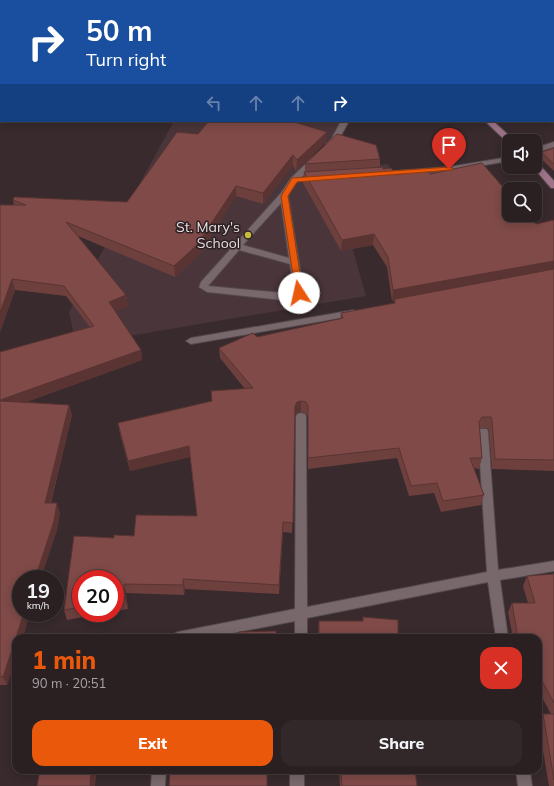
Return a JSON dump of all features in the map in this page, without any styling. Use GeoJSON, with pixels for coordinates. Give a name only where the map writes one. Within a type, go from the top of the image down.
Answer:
{"type":"FeatureCollection","features":[{"type":"Feature","properties":{"kind":"main road"},"geometry":{"type":"LineString","coordinates":[[490,122],[503,134]]}},
{"type":"Feature","properties":{"kind":"main road"},"geometry":{"type":"LineString","coordinates":[[542,173],[554,186]]}},
{"type":"Feature","properties":{"kind":"street"},"geometry":{"type":"LineString","coordinates":[[284,196],[299,293],[297,297],[291,298],[206,289],[203,286],[204,284],[284,196],[294,180],[335,139],[344,122]]}},
{"type":"Feature","properties":{"kind":"street"},"geometry":{"type":"LineString","coordinates":[[542,149],[554,144]]}},
{"type":"Feature","properties":{"kind":"street"},"geometry":{"type":"LineString","coordinates":[[372,174],[449,169],[502,160]]}},
{"type":"Feature","properties":{"kind":"street"},"geometry":{"type":"LineString","coordinates":[[294,180],[310,179]]}},
{"type":"Feature","properties":{"kind":"street"},"geometry":{"type":"LineString","coordinates":[[238,247],[294,262]]}},
{"type":"Feature","properties":{"kind":"street"},"geometry":{"type":"LineString","coordinates":[[190,341],[361,312]]}},
{"type":"Feature","properties":{"kind":"street"},"geometry":{"type":"LineString","coordinates":[[301,417],[301,634]]}},
{"type":"Feature","properties":{"kind":"street"},"geometry":{"type":"LineString","coordinates":[[482,432],[493,576],[501,634]]}},
{"type":"Feature","properties":{"kind":"street"},"geometry":{"type":"LineString","coordinates":[[199,634],[493,576],[554,566]]}},
{"type":"Feature","properties":{"kind":"street"},"geometry":{"type":"LineString","coordinates":[[158,786],[159,774]]}},
{"type":"Feature","properties":{"kind":"street"},"geometry":{"type":"LineString","coordinates":[[297,774],[297,786]]}},
{"type":"Feature","properties":{"kind":"street"},"geometry":{"type":"LineString","coordinates":[[524,774],[525,786]]}},
{"type":"Feature","properties":{"kind":"shaded area","name":"St. Mary's School"},"geometry":{"type":"Polygon","coordinates":[[[173,122],[340,122],[340,127],[300,170],[388,164],[420,230],[350,240],[366,296],[76,345],[69,312],[173,122]]]}},
{"type":"Feature","properties":{"kind":"building"},"geometry":{"type":"Polygon","coordinates":[[[208,122],[294,122],[327,132],[297,160],[293,155],[263,193],[236,186],[197,245],[174,266],[66,222],[126,295],[109,302],[141,350],[0,400],[0,352],[94,326],[64,286],[12,279],[0,313],[0,205],[26,205],[13,200],[14,197],[127,202],[177,132],[198,134],[208,122]]]}},
{"type":"Feature","properties":{"kind":"building"},"geometry":{"type":"Polygon","coordinates":[[[337,134],[376,145],[380,159],[305,164],[337,134]]]}},
{"type":"Feature","properties":{"kind":"building"},"geometry":{"type":"Polygon","coordinates":[[[554,148],[554,164],[542,153],[554,148]]]}},
{"type":"Feature","properties":{"kind":"building"},"geometry":{"type":"Polygon","coordinates":[[[482,163],[502,186],[502,222],[534,222],[536,224],[554,220],[554,261],[393,290],[388,257],[374,234],[342,240],[304,172],[383,167],[383,169],[391,168],[396,175],[426,169],[430,174],[482,163]]]}},
{"type":"Feature","properties":{"kind":"building"},"geometry":{"type":"Polygon","coordinates":[[[554,269],[554,460],[495,459],[491,417],[482,417],[479,422],[482,458],[470,458],[484,495],[443,501],[437,483],[411,486],[399,448],[308,458],[308,406],[306,402],[297,402],[295,406],[293,523],[283,522],[279,585],[183,579],[183,585],[124,584],[124,570],[72,570],[72,609],[64,610],[74,536],[114,538],[114,535],[134,536],[136,515],[197,516],[189,446],[128,461],[118,423],[212,401],[211,391],[253,388],[219,348],[253,333],[257,337],[343,318],[341,313],[395,303],[395,299],[554,269]]]}},
{"type":"Feature","properties":{"kind":"building"},"geometry":{"type":"Polygon","coordinates":[[[0,401],[69,405],[45,503],[57,503],[54,521],[38,570],[12,570],[12,622],[21,622],[17,634],[12,634],[12,650],[3,677],[0,676],[0,401]]]}},
{"type":"Feature","properties":{"kind":"building"},"geometry":{"type":"Polygon","coordinates":[[[554,574],[554,703],[542,680],[542,634],[517,634],[512,603],[535,603],[527,576],[554,574]]]}},
{"type":"Feature","properties":{"kind":"building"},"geometry":{"type":"Polygon","coordinates":[[[363,617],[398,620],[398,634],[319,634],[319,621],[363,621],[363,617]]]}},
{"type":"Feature","properties":{"kind":"building"},"geometry":{"type":"Polygon","coordinates":[[[276,631],[276,634],[239,634],[239,632],[276,631]]]}},
{"type":"Feature","properties":{"kind":"building"},"geometry":{"type":"Polygon","coordinates":[[[543,714],[554,714],[554,780],[543,714]]]}},
{"type":"Feature","properties":{"kind":"building"},"geometry":{"type":"Polygon","coordinates":[[[39,774],[91,774],[90,786],[37,786],[39,774]]]}},
{"type":"Feature","properties":{"kind":"building"},"geometry":{"type":"Polygon","coordinates":[[[170,774],[267,774],[267,786],[169,786],[170,774]]]}},
{"type":"Feature","properties":{"kind":"building"},"geometry":{"type":"Polygon","coordinates":[[[341,774],[416,774],[417,786],[342,786],[341,774]]]}},
{"type":"Feature","properties":{"kind":"place","name":"St. Mary's School"},"geometry":{"type":"Point","coordinates":[248,235]}},
{"type":"Feature","properties":{"kind":"route"},"geometry":{"type":"LineString","coordinates":[[299,293],[284,196],[294,180],[449,169]]}}]}
